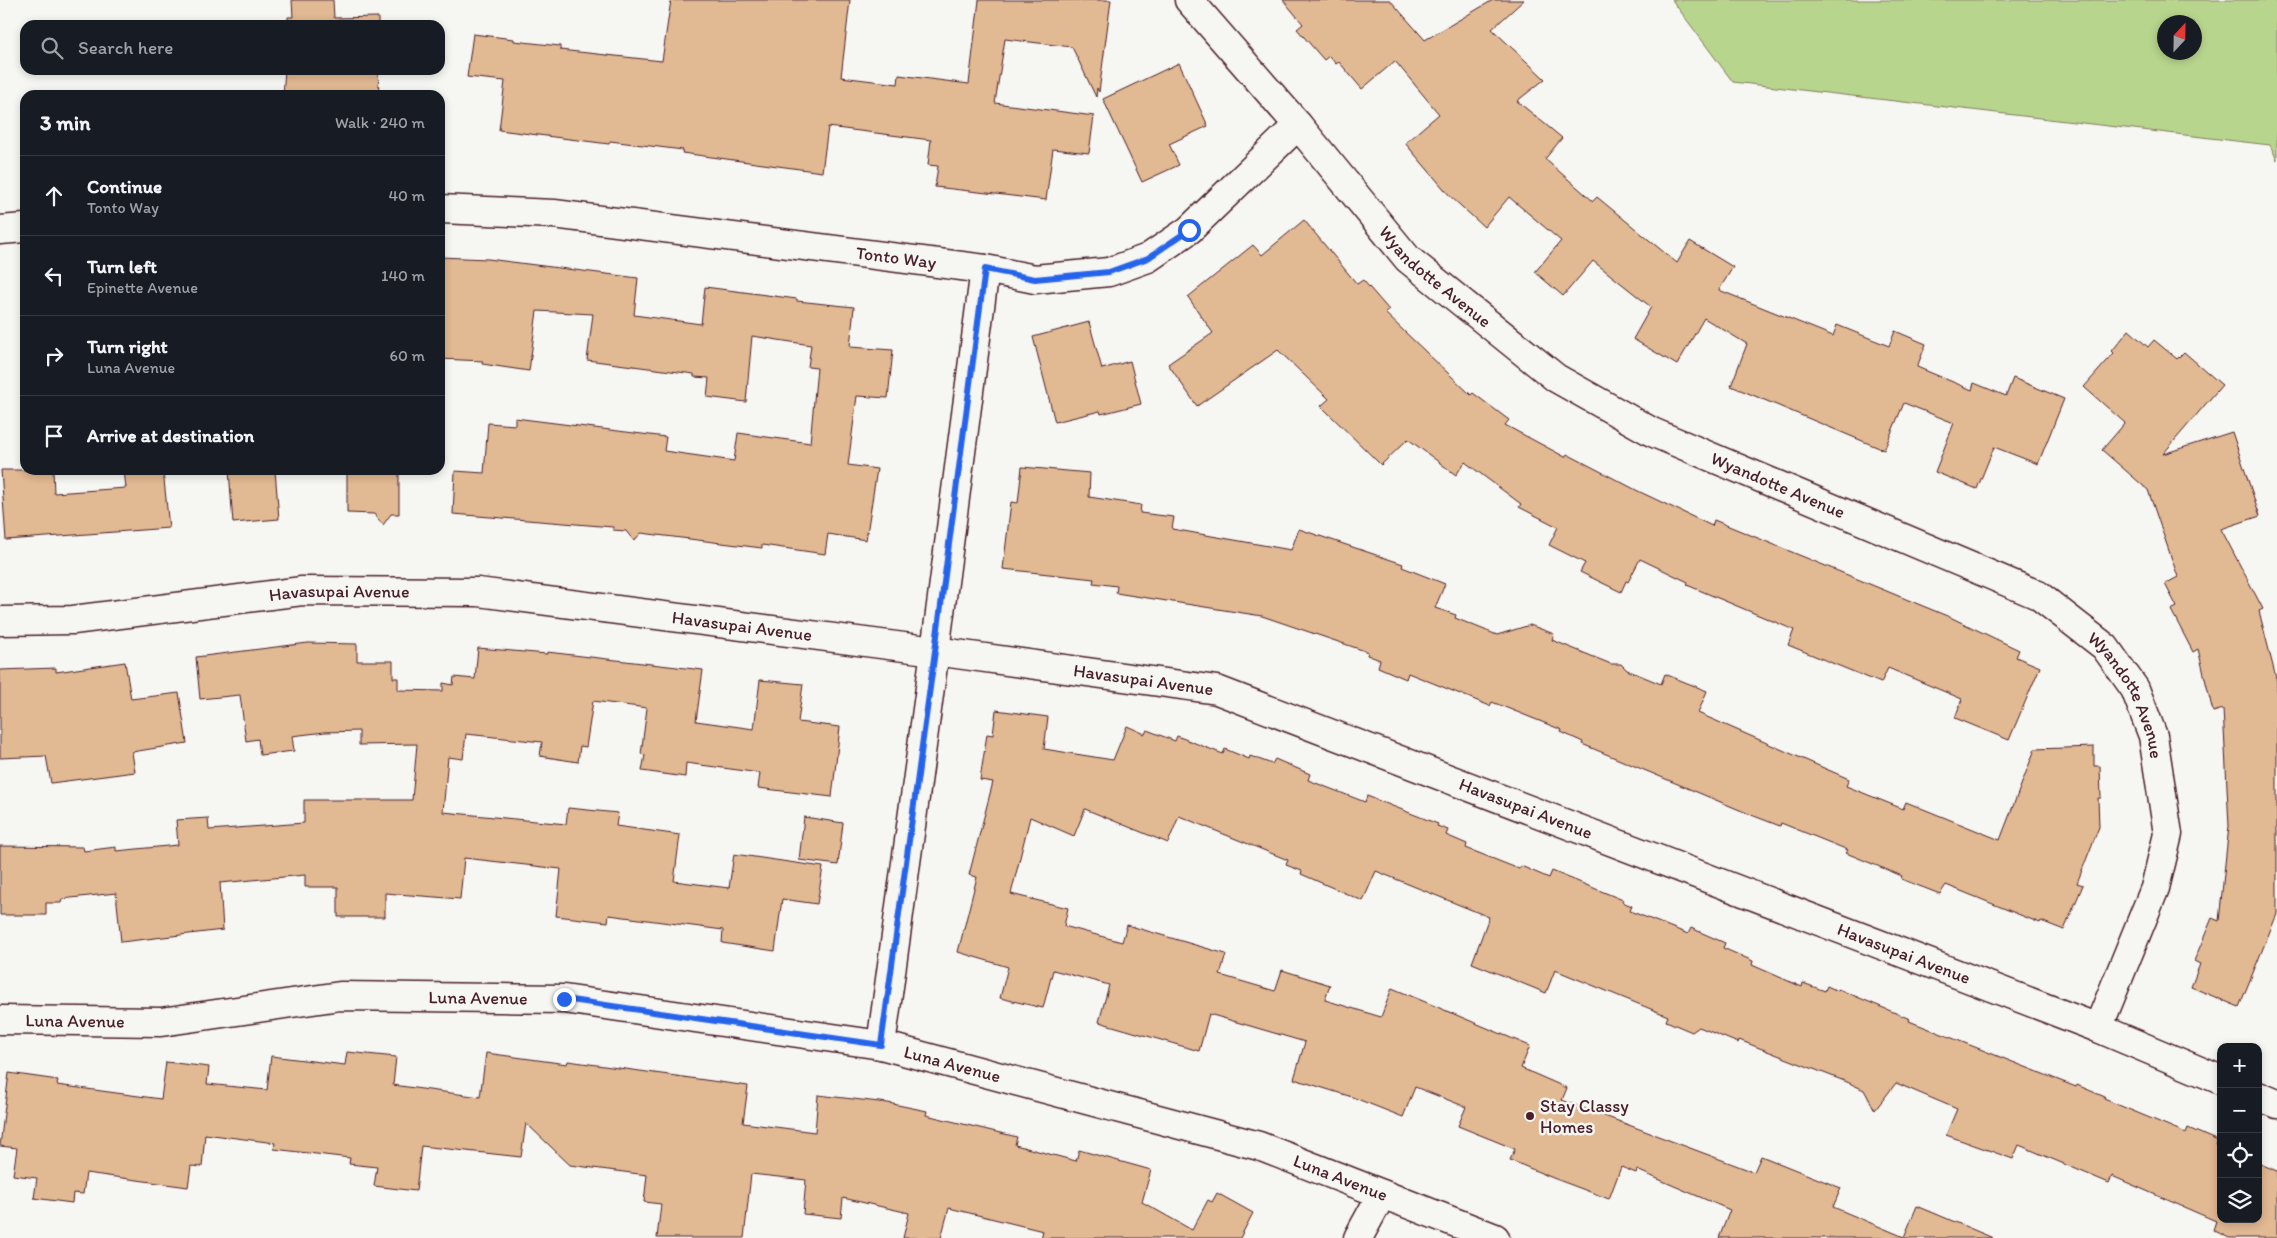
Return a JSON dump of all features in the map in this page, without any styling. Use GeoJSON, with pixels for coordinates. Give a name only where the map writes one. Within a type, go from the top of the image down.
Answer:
{"type":"FeatureCollection","features":[{"type":"Feature","properties":{"kind":"street","name":"Wyandotte Avenue"},"geometry":{"type":"LineString","coordinates":[[1190,0],[1298,125],[1408,259],[1556,378],[1652,432],[2038,595],[2105,647],[2135,689],[2153,736],[2168,834],[2155,888],[2098,1028]]}},
{"type":"Feature","properties":{"kind":"street","name":"Tonto Way"},"geometry":{"type":"LineString","coordinates":[[445,209],[554,214],[985,269],[1035,279],[1109,272],[1148,258],[1189,230],[1298,125]]}},
{"type":"Feature","properties":{"kind":"street"},"geometry":{"type":"LineString","coordinates":[[0,230],[20,228]]}},
{"type":"Feature","properties":{"kind":"street"},"geometry":{"type":"LineString","coordinates":[[881,1045],[985,269]]}},
{"type":"Feature","properties":{"kind":"street","name":"Havasupai Avenue"},"geometry":{"type":"LineString","coordinates":[[0,621],[73,620],[302,591],[478,592],[935,651],[1217,690],[2098,1028],[2217,1078]]}},
{"type":"Feature","properties":{"kind":"street","name":"Luna Avenue"},"geometry":{"type":"LineString","coordinates":[[0,1020],[161,1022],[340,996],[564,999],[881,1045],[1259,1146],[1495,1238]]}},
{"type":"Feature","properties":{"kind":"street"},"geometry":{"type":"LineString","coordinates":[[2262,1098],[2277,1104]]}},
{"type":"Feature","properties":{"kind":"street"},"geometry":{"type":"LineString","coordinates":[[1358,1238],[1382,1194]]}},
{"type":"Feature","properties":{"kind":"green space"},"geometry":{"type":"Polygon","coordinates":[[[1672,0],[2277,0],[2277,160],[2270,145],[1733,82],[1672,0]]]}},
{"type":"Feature","properties":{"kind":"building"},"geometry":{"type":"Polygon","coordinates":[[[292,0],[333,0],[334,18],[378,17],[378,20],[288,20],[288,17],[293,17],[292,0]]]}},
{"type":"Feature","properties":{"kind":"building"},"geometry":{"type":"Polygon","coordinates":[[[671,0],[850,0],[841,77],[898,84],[899,75],[969,84],[979,0],[1111,0],[1099,92],[1097,88],[1096,97],[1072,47],[1005,39],[995,103],[1094,116],[1089,153],[1053,149],[1046,200],[935,187],[938,166],[928,165],[931,140],[828,127],[822,172],[682,153],[683,150],[610,141],[609,144],[499,130],[505,81],[467,77],[473,34],[560,46],[560,50],[662,61],[671,0]]]}},
{"type":"Feature","properties":{"kind":"building"},"geometry":{"type":"Polygon","coordinates":[[[1283,0],[1390,0],[1425,40],[1493,0],[1524,0],[1492,29],[1545,79],[1517,101],[1562,138],[1545,159],[1593,201],[1597,197],[1677,263],[1690,241],[1733,267],[1719,290],[1833,336],[1837,325],[1889,346],[1895,331],[1926,344],[1917,367],[1972,390],[1974,383],[2006,396],[2013,378],[2064,399],[2038,464],[1994,447],[1977,489],[1935,472],[1954,423],[1904,403],[1884,450],[1731,386],[1747,344],[1704,318],[1677,365],[1633,339],[1651,307],[1593,261],[1563,296],[1535,272],[1561,241],[1509,197],[1484,227],[1450,196],[1405,143],[1439,114],[1395,61],[1362,89],[1339,62],[1336,64],[1329,56],[1324,60],[1297,29],[1303,24],[1283,0]]]}},
{"type":"Feature","properties":{"kind":"building"},"geometry":{"type":"Polygon","coordinates":[[[1179,63],[1208,126],[1169,144],[1179,165],[1142,182],[1103,99],[1179,63]]]}},
{"type":"Feature","properties":{"kind":"building"},"geometry":{"type":"Polygon","coordinates":[[[285,75],[378,75],[379,90],[283,90],[285,75]]]}},
{"type":"Feature","properties":{"kind":"building"},"geometry":{"type":"Polygon","coordinates":[[[1304,220],[1357,284],[1363,280],[1389,310],[1385,313],[1471,395],[1473,393],[1509,420],[1505,425],[1565,457],[1567,454],[1638,491],[1712,526],[1714,520],[1952,618],[2019,650],[2016,657],[2040,667],[2009,740],[1955,718],[1962,699],[1888,668],[1881,683],[1788,645],[1794,630],[1687,585],[1688,582],[1640,559],[1621,592],[1580,572],[1585,563],[1549,545],[1558,527],[1519,507],[1521,504],[1465,462],[1456,475],[1408,439],[1381,465],[1321,406],[1329,399],[1278,350],[1197,406],[1168,364],[1213,333],[1188,297],[1253,245],[1262,255],[1304,220]]]}},
{"type":"Feature","properties":{"kind":"building"},"geometry":{"type":"Polygon","coordinates":[[[445,257],[488,259],[638,278],[634,315],[701,324],[705,287],[797,299],[797,301],[854,307],[850,347],[893,350],[888,398],[857,396],[848,465],[877,469],[866,540],[828,534],[825,554],[762,545],[762,548],[641,533],[634,541],[626,531],[613,530],[613,527],[453,514],[455,471],[484,473],[488,423],[515,425],[515,418],[666,437],[664,451],[734,461],[738,433],[810,443],[817,368],[808,367],[811,345],[752,336],[746,402],[707,397],[709,378],[694,377],[694,374],[587,360],[593,314],[537,311],[529,371],[482,364],[483,361],[445,359],[445,257]]]}},
{"type":"Feature","properties":{"kind":"building"},"geometry":{"type":"Polygon","coordinates":[[[1089,322],[1102,369],[1130,361],[1141,404],[1101,414],[1100,411],[1055,422],[1033,337],[1089,322]]]}},
{"type":"Feature","properties":{"kind":"building"},"geometry":{"type":"Polygon","coordinates":[[[2129,330],[2148,347],[2154,340],[2177,359],[2184,352],[2222,385],[2163,454],[2232,432],[2260,516],[2221,529],[2263,609],[2259,611],[2277,682],[2277,914],[2239,1007],[2191,987],[2200,964],[2194,961],[2212,918],[2219,921],[2229,826],[2223,709],[2213,712],[2198,649],[2193,652],[2171,610],[2177,607],[2165,584],[2178,577],[2148,490],[2102,450],[2125,423],[2084,387],[2114,353],[2112,351],[2129,330]]]}},
{"type":"Feature","properties":{"kind":"building"},"geometry":{"type":"Polygon","coordinates":[[[1022,467],[1090,473],[1089,497],[1141,505],[1140,513],[1174,517],[1172,529],[1291,550],[1299,529],[1403,564],[1402,567],[1445,584],[1435,608],[1456,615],[1455,618],[1497,635],[1530,625],[1554,634],[1552,640],[1611,664],[1621,664],[1627,670],[1661,684],[1665,674],[1707,691],[1698,713],[1849,779],[1846,786],[1903,809],[1906,802],[2000,840],[2035,749],[2094,747],[2094,766],[2100,766],[2101,798],[2098,798],[2099,827],[2077,883],[2083,885],[2064,930],[2041,921],[2040,923],[1946,885],[1940,894],[1901,879],[1902,876],[1846,853],[1848,850],[1781,823],[1780,826],[1754,816],[1582,744],[1583,742],[1561,732],[1562,730],[1492,702],[1490,706],[1408,673],[1406,679],[1378,667],[1380,660],[1367,655],[1368,652],[1262,616],[1116,593],[1117,586],[1093,583],[1094,579],[1003,569],[1011,502],[1018,503],[1022,467]]]}},
{"type":"Feature","properties":{"kind":"building"},"geometry":{"type":"Polygon","coordinates":[[[1,470],[20,470],[20,475],[53,475],[54,493],[126,488],[125,475],[164,475],[169,528],[6,540],[1,470]]]}},
{"type":"Feature","properties":{"kind":"building"},"geometry":{"type":"Polygon","coordinates":[[[229,475],[275,475],[279,519],[233,523],[229,475]]]}},
{"type":"Feature","properties":{"kind":"building"},"geometry":{"type":"Polygon","coordinates":[[[347,475],[399,475],[399,514],[391,514],[383,525],[374,514],[347,513],[347,475]]]}},
{"type":"Feature","properties":{"kind":"building"},"geometry":{"type":"Polygon","coordinates":[[[308,643],[357,644],[357,661],[393,661],[393,678],[398,678],[398,690],[443,691],[443,683],[453,685],[454,677],[475,679],[478,648],[547,654],[547,652],[703,670],[696,721],[754,729],[760,680],[803,684],[798,722],[840,727],[832,797],[758,788],[760,773],[686,763],[685,777],[642,771],[645,755],[641,754],[647,708],[593,701],[586,747],[580,746],[578,762],[540,756],[542,742],[466,734],[463,759],[448,757],[443,812],[566,824],[568,808],[618,813],[616,826],[680,835],[674,881],[729,888],[734,854],[823,867],[817,904],[782,899],[775,951],[722,943],[723,930],[609,915],[608,922],[556,916],[561,869],[464,858],[460,899],[385,893],[385,917],[338,917],[338,887],[305,887],[305,875],[220,883],[223,930],[121,942],[116,893],[62,899],[61,903],[46,903],[46,915],[0,915],[0,846],[83,847],[84,851],[116,847],[116,851],[178,845],[176,820],[208,818],[209,830],[304,823],[304,800],[412,800],[417,744],[359,745],[359,731],[325,732],[292,736],[294,751],[260,755],[258,739],[246,741],[240,695],[200,699],[196,657],[308,643]]]}},
{"type":"Feature","properties":{"kind":"building"},"geometry":{"type":"Polygon","coordinates":[[[125,662],[131,699],[179,693],[187,743],[132,752],[135,772],[51,783],[46,756],[0,758],[0,670],[56,668],[56,672],[125,662]]]}},
{"type":"Feature","properties":{"kind":"building"},"geometry":{"type":"Polygon","coordinates":[[[996,710],[1048,717],[1044,749],[1113,760],[1127,726],[1145,734],[1147,730],[1175,741],[1177,736],[1223,754],[1225,749],[1249,759],[1250,756],[1272,764],[1275,759],[1310,774],[1308,780],[1365,802],[1367,796],[1438,824],[1437,826],[1448,830],[1446,835],[1467,844],[1466,848],[1519,869],[1521,866],[1549,878],[1552,871],[1623,900],[1622,902],[1632,906],[1630,911],[1688,934],[1691,928],[1725,943],[1723,948],[1753,961],[1752,965],[1802,987],[1803,983],[1825,991],[1827,986],[1838,991],[1838,989],[1910,1019],[1909,1021],[2076,1087],[2077,1085],[2105,1097],[2104,1099],[2186,1133],[2188,1128],[2217,1141],[2217,1223],[2262,1223],[2262,1165],[2277,1171],[2277,1238],[2229,1238],[2213,1230],[2216,1221],[2112,1176],[2109,1183],[2019,1145],[2013,1159],[1946,1135],[1957,1109],[1896,1083],[1875,1110],[1864,1090],[1847,1082],[1739,1040],[1738,1043],[1699,1027],[1692,1032],[1666,1021],[1668,1016],[1555,970],[1546,993],[1472,963],[1489,917],[1376,871],[1363,901],[1301,874],[1302,871],[1286,865],[1288,860],[1179,816],[1168,843],[1085,809],[1074,836],[1030,817],[1011,894],[1068,908],[1064,926],[1122,942],[1127,925],[1226,954],[1220,975],[1275,991],[1282,970],[1330,985],[1325,1000],[1381,1017],[1392,988],[1530,1046],[1521,1068],[1567,1088],[1562,1100],[1754,1172],[1761,1156],[1841,1188],[1833,1207],[1904,1237],[1917,1206],[1993,1238],[1719,1238],[1730,1210],[1637,1170],[1636,1173],[1621,1167],[1609,1199],[1510,1160],[1515,1149],[1458,1126],[1466,1107],[1415,1087],[1403,1117],[1352,1097],[1294,1079],[1305,1042],[1209,1014],[1199,1051],[1099,1022],[1109,985],[1053,970],[1043,1008],[1000,998],[1008,967],[958,952],[977,877],[969,875],[993,782],[980,780],[987,734],[993,735],[996,710]]]}},
{"type":"Feature","properties":{"kind":"building"},"geometry":{"type":"Polygon","coordinates":[[[804,817],[843,823],[838,865],[799,860],[804,817]]]}},
{"type":"Feature","properties":{"kind":"building"},"geometry":{"type":"Polygon","coordinates":[[[347,1052],[396,1057],[393,1085],[480,1097],[486,1053],[567,1064],[568,1061],[748,1086],[743,1123],[815,1132],[818,1095],[888,1103],[927,1111],[926,1115],[1017,1137],[1015,1145],[1076,1161],[1079,1150],[1151,1170],[1142,1202],[1192,1230],[1208,1200],[1212,1202],[1217,1193],[1253,1213],[1240,1238],[1041,1238],[1043,1231],[949,1208],[941,1238],[903,1238],[909,1213],[843,1198],[841,1218],[803,1214],[806,1180],[751,1174],[744,1238],[657,1238],[661,1204],[644,1202],[647,1175],[570,1165],[526,1123],[521,1157],[421,1146],[416,1191],[374,1186],[377,1167],[349,1164],[350,1158],[274,1149],[275,1143],[205,1134],[202,1167],[191,1166],[188,1187],[86,1173],[83,1194],[73,1193],[72,1203],[34,1198],[37,1178],[13,1175],[17,1148],[0,1146],[9,1073],[58,1080],[57,1085],[161,1099],[166,1062],[209,1067],[207,1084],[267,1090],[271,1056],[345,1065],[347,1052]]]}},
{"type":"Feature","properties":{"kind":"place","name":"Stay Classy Homes"},"geometry":{"type":"Point","coordinates":[1530,1116]}},
{"type":"Feature","properties":{"kind":"route"},"geometry":{"type":"LineString","coordinates":[[564,999],[881,1045],[985,269],[1035,279],[1109,272],[1148,258],[1189,230]]}}]}
